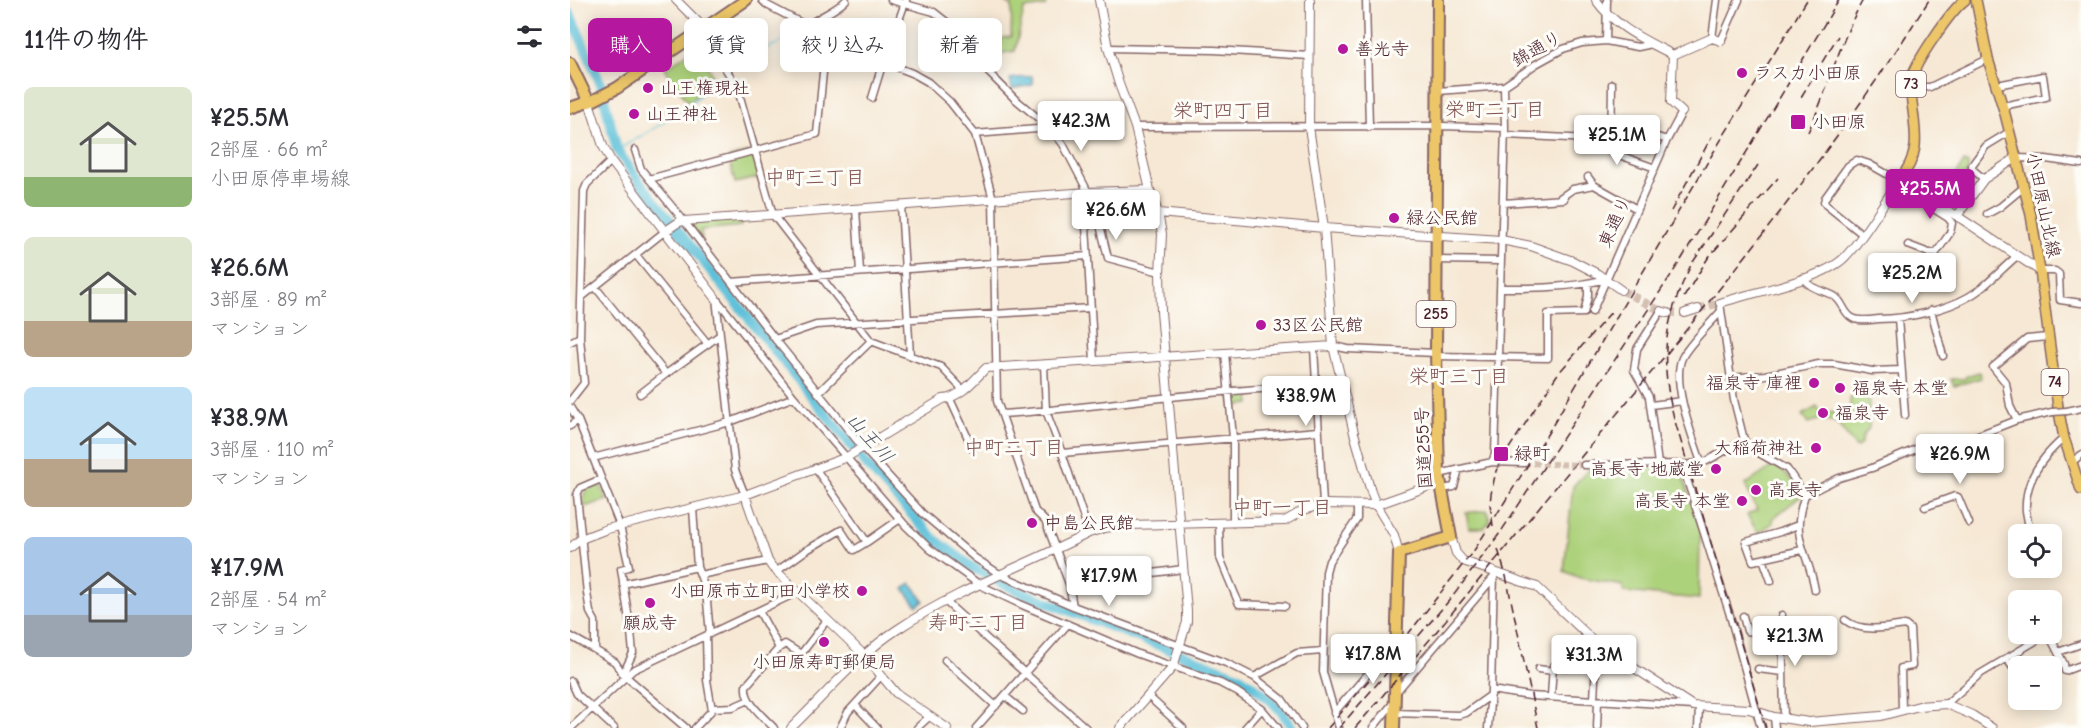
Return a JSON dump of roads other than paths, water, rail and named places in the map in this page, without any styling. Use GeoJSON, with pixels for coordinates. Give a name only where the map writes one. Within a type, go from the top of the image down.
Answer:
{"type":"FeatureCollection","features":[{"type":"Feature","properties":{"kind":"highway"},"geometry":{"type":"LineString","coordinates":[[720,18],[746,0]]}},
{"type":"Feature","properties":{"kind":"highway","name":"255"},"geometry":{"type":"LineString","coordinates":[[1438,0],[1438,91]]}},
{"type":"Feature","properties":{"kind":"highway"},"geometry":{"type":"LineString","coordinates":[[570,108],[617,88],[684,42]]}},
{"type":"Feature","properties":{"kind":"highway"},"geometry":{"type":"LineString","coordinates":[[570,63],[591,101]]}},
{"type":"Feature","properties":{"kind":"highway"},"geometry":{"type":"LineString","coordinates":[[570,75],[580,95],[591,101]]}},
{"type":"Feature","properties":{"kind":"highway","name":"国道255号"},"geometry":{"type":"LineString","coordinates":[[1438,91],[1436,354],[1441,482],[1451,537]]}},
{"type":"Feature","properties":{"kind":"highway"},"geometry":{"type":"LineString","coordinates":[[1394,728],[1399,553],[1451,537]]}},
{"type":"Feature","properties":{"kind":"main road","name":"73"},"geometry":{"type":"LineString","coordinates":[[1897,183],[1914,158],[1916,138],[1911,87],[1913,73],[1948,17],[1965,0]]}},
{"type":"Feature","properties":{"kind":"main road","name":"小田原山北線"},"geometry":{"type":"LineString","coordinates":[[1976,0],[1988,59],[2024,187],[2040,271],[2058,407],[2064,438],[2081,490]]}},
{"type":"Feature","properties":{"kind":"street"},"geometry":{"type":"LineString","coordinates":[[676,0],[692,18]]}},
{"type":"Feature","properties":{"kind":"street"},"geometry":{"type":"LineString","coordinates":[[762,0],[792,18]]}},
{"type":"Feature","properties":{"kind":"street"},"geometry":{"type":"LineString","coordinates":[[816,18],[840,7],[846,0]]}},
{"type":"Feature","properties":{"kind":"street"},"geometry":{"type":"LineString","coordinates":[[891,0],[905,2],[938,14],[952,26],[988,72],[1014,98],[1050,128],[1063,144],[1088,192],[1108,258],[1160,272]]}},
{"type":"Feature","properties":{"kind":"street"},"geometry":{"type":"LineString","coordinates":[[1099,0],[1108,48],[1135,127],[1162,234],[1160,272],[1164,357],[1187,622],[1173,667],[1120,728]]}},
{"type":"Feature","properties":{"kind":"street"},"geometry":{"type":"LineString","coordinates":[[1310,0],[1309,127],[1324,228],[1333,346],[1354,433],[1376,505],[1394,535],[1399,553]]}},
{"type":"Feature","properties":{"kind":"street"},"geometry":{"type":"LineString","coordinates":[[1366,0],[1368,127]]}},
{"type":"Feature","properties":{"kind":"street"},"geometry":{"type":"LineString","coordinates":[[1596,0],[1607,15],[1673,55]]}},
{"type":"Feature","properties":{"kind":"street"},"geometry":{"type":"LineString","coordinates":[[1606,41],[1607,0]]}},
{"type":"Feature","properties":{"kind":"street"},"geometry":{"type":"LineString","coordinates":[[1712,38],[1717,0]]}},
{"type":"Feature","properties":{"kind":"street"},"geometry":{"type":"LineString","coordinates":[[1673,55],[1712,38],[1721,41],[1739,0]]}},
{"type":"Feature","properties":{"kind":"street"},"geometry":{"type":"LineString","coordinates":[[899,18],[905,2]]}},
{"type":"Feature","properties":{"kind":"street","name":"錦通り"},"geometry":{"type":"LineString","coordinates":[[1438,91],[1504,86],[1563,49],[1593,41],[1638,47],[1652,44]]}},
{"type":"Feature","properties":{"kind":"street"},"geometry":{"type":"LineString","coordinates":[[1108,48],[1214,50],[1309,56]]}},
{"type":"Feature","properties":{"kind":"street"},"geometry":{"type":"LineString","coordinates":[[1673,55],[1671,102],[1682,112]]}},
{"type":"Feature","properties":{"kind":"street"},"geometry":{"type":"LineString","coordinates":[[1911,87],[1930,87],[1988,59]]}},
{"type":"Feature","properties":{"kind":"street"},"geometry":{"type":"LineString","coordinates":[[728,72],[737,86],[773,215],[871,341],[941,368],[963,390]]}},
{"type":"Feature","properties":{"kind":"street"},"geometry":{"type":"LineString","coordinates":[[649,179],[754,149],[817,134],[823,72]]}},
{"type":"Feature","properties":{"kind":"street"},"geometry":{"type":"LineString","coordinates":[[872,98],[881,72]]}},
{"type":"Feature","properties":{"kind":"street"},"geometry":{"type":"LineString","coordinates":[[906,72],[928,82],[950,102],[975,134],[993,199],[997,401],[1035,511],[1045,521],[1069,584],[1073,606]]}},
{"type":"Feature","properties":{"kind":"street"},"geometry":{"type":"LineString","coordinates":[[1996,85],[2043,76],[2046,97],[2003,106]]}},
{"type":"Feature","properties":{"kind":"street"},"geometry":{"type":"LineString","coordinates":[[1612,84],[1611,152],[1655,168]]}},
{"type":"Feature","properties":{"kind":"street"},"geometry":{"type":"LineString","coordinates":[[1492,462],[1495,454],[1499,358],[1505,131],[1504,86]]}},
{"type":"Feature","properties":{"kind":"street"},"geometry":{"type":"LineString","coordinates":[[591,101],[603,146],[611,161],[664,232],[794,397],[900,519],[930,549],[980,585],[1020,604],[1173,667],[1220,683],[1250,699],[1278,728]]}},
{"type":"Feature","properties":{"kind":"street","name":"東通り"},"geometry":{"type":"LineString","coordinates":[[1592,312],[1667,140],[1682,112]]}},
{"type":"Feature","properties":{"kind":"street"},"geometry":{"type":"LineString","coordinates":[[1611,122],[1667,140]]}},
{"type":"Feature","properties":{"kind":"street"},"geometry":{"type":"LineString","coordinates":[[1135,127],[1438,126],[1611,140]]}},
{"type":"Feature","properties":{"kind":"street"},"geometry":{"type":"LineString","coordinates":[[975,134],[1050,128]]}},
{"type":"Feature","properties":{"kind":"street"},"geometry":{"type":"LineString","coordinates":[[1984,179],[1972,169],[1972,165],[1986,146],[2009,132]]}},
{"type":"Feature","properties":{"kind":"street"},"geometry":{"type":"LineString","coordinates":[[635,150],[641,169],[862,449],[933,524],[975,558],[1001,575],[1073,606],[1226,663],[1254,677],[1282,699],[1302,728]]}},
{"type":"Feature","properties":{"kind":"street"},"geometry":{"type":"LineString","coordinates":[[1957,216],[1984,179],[2016,158],[2081,164]]}},
{"type":"Feature","properties":{"kind":"street"},"geometry":{"type":"LineString","coordinates":[[1862,234],[1824,202],[1848,166],[1857,160],[1869,164],[1940,212],[1952,224],[1950,233],[1936,253],[1929,253],[1908,245]]}},
{"type":"Feature","properties":{"kind":"street"},"geometry":{"type":"LineString","coordinates":[[570,401],[584,383],[580,337],[584,190],[587,184],[611,161]]}},
{"type":"Feature","properties":{"kind":"street"},"geometry":{"type":"LineString","coordinates":[[1587,177],[1594,185],[1637,209]]}},
{"type":"Feature","properties":{"kind":"street"},"geometry":{"type":"LineString","coordinates":[[1897,183],[1957,216],[2040,271],[2055,271],[2059,274],[2060,300],[2081,303]]}},
{"type":"Feature","properties":{"kind":"street"},"geometry":{"type":"LineString","coordinates":[[1701,462],[1682,400],[1678,370],[1682,357],[1720,307],[1829,269],[1837,264],[1862,234],[1897,183]]}},
{"type":"Feature","properties":{"kind":"street"},"geometry":{"type":"LineString","coordinates":[[1556,200],[1573,189],[1594,185]]}},
{"type":"Feature","properties":{"kind":"street"},"geometry":{"type":"LineString","coordinates":[[1987,214],[2000,207],[2024,187]]}},
{"type":"Feature","properties":{"kind":"street"},"geometry":{"type":"LineString","coordinates":[[582,297],[664,232],[682,222],[1088,192],[1150,190]]}},
{"type":"Feature","properties":{"kind":"street"},"geometry":{"type":"LineString","coordinates":[[1088,192],[1088,256],[1094,361]]}},
{"type":"Feature","properties":{"kind":"street"},"geometry":{"type":"LineString","coordinates":[[1503,203],[1564,200]]}},
{"type":"Feature","properties":{"kind":"street"},"geometry":{"type":"LineString","coordinates":[[901,206],[910,355]]}},
{"type":"Feature","properties":{"kind":"street"},"geometry":{"type":"LineString","coordinates":[[856,209],[860,272]]}},
{"type":"Feature","properties":{"kind":"street"},"geometry":{"type":"LineString","coordinates":[[1158,213],[1324,228],[1501,240],[1554,253],[1606,279],[1621,290]]}},
{"type":"Feature","properties":{"kind":"street"},"geometry":{"type":"LineString","coordinates":[[636,255],[708,344]]}},
{"type":"Feature","properties":{"kind":"street"},"geometry":{"type":"LineString","coordinates":[[731,282],[1088,256]]}},
{"type":"Feature","properties":{"kind":"street"},"geometry":{"type":"LineString","coordinates":[[1803,278],[1809,287],[1834,296],[1841,302],[1850,317],[1857,320],[1898,318],[1961,300],[1978,291],[2017,256]]}},
{"type":"Feature","properties":{"kind":"street"},"geometry":{"type":"LineString","coordinates":[[1437,260],[1501,261]]}},
{"type":"Feature","properties":{"kind":"street"},"geometry":{"type":"LineString","coordinates":[[1500,288],[1535,288],[1606,279]]}},
{"type":"Feature","properties":{"kind":"street"},"geometry":{"type":"LineString","coordinates":[[570,548],[581,539],[620,526],[745,495],[848,457],[934,404],[943,399],[950,399],[986,368],[1333,346],[1348,349],[1499,358],[1548,358],[1548,314],[1584,313],[1588,283]]}},
{"type":"Feature","properties":{"kind":"street"},"geometry":{"type":"LineString","coordinates":[[596,288],[666,374]]}},
{"type":"Feature","properties":{"kind":"street"},"geometry":{"type":"LineString","coordinates":[[716,297],[735,470],[768,561],[864,655],[896,693],[946,728]]}},
{"type":"Feature","properties":{"kind":"street"},"geometry":{"type":"LineString","coordinates":[[1720,307],[1743,440],[1757,452],[1787,469],[1805,495],[1798,525],[1799,540],[1815,590]]}},
{"type":"Feature","properties":{"kind":"street"},"geometry":{"type":"LineString","coordinates":[[775,339],[816,325],[1091,308]]}},
{"type":"Feature","properties":{"kind":"street"},"geometry":{"type":"LineString","coordinates":[[1685,313],[1698,309]]}},
{"type":"Feature","properties":{"kind":"street"},"geometry":{"type":"LineString","coordinates":[[1931,310],[1943,356]]}},
{"type":"Feature","properties":{"kind":"street"},"geometry":{"type":"LineString","coordinates":[[1658,464],[1649,397],[1634,370],[1637,349],[1665,312]]}},
{"type":"Feature","properties":{"kind":"street"},"geometry":{"type":"LineString","coordinates":[[1898,318],[1905,415]]}},
{"type":"Feature","properties":{"kind":"street"},"geometry":{"type":"LineString","coordinates":[[640,394],[720,335]]}},
{"type":"Feature","properties":{"kind":"street"},"geometry":{"type":"LineString","coordinates":[[570,342],[580,337]]}},
{"type":"Feature","properties":{"kind":"street"},"geometry":{"type":"LineString","coordinates":[[2017,420],[2010,406],[2006,383],[1993,368],[2027,339],[2048,337]]}},
{"type":"Feature","properties":{"kind":"street"},"geometry":{"type":"LineString","coordinates":[[818,393],[871,341]]}},
{"type":"Feature","properties":{"kind":"street"},"geometry":{"type":"LineString","coordinates":[[1314,348],[1323,504]]}},
{"type":"Feature","properties":{"kind":"street"},"geometry":{"type":"LineString","coordinates":[[1225,353],[1233,438],[1233,523]]}},
{"type":"Feature","properties":{"kind":"street"},"geometry":{"type":"LineString","coordinates":[[1044,364],[1046,411],[1089,533]]}},
{"type":"Feature","properties":{"kind":"street"},"geometry":{"type":"LineString","coordinates":[[1731,378],[1765,375],[1784,369],[1819,364],[1842,365],[1872,371],[1901,370]]}},
{"type":"Feature","properties":{"kind":"street"},"geometry":{"type":"LineString","coordinates":[[1002,414],[1256,388],[1316,387]]}},
{"type":"Feature","properties":{"kind":"street"},"geometry":{"type":"LineString","coordinates":[[593,458],[730,422],[794,397]]}},
{"type":"Feature","properties":{"kind":"street"},"geometry":{"type":"LineString","coordinates":[[950,399],[973,448]]}},
{"type":"Feature","properties":{"kind":"street"},"geometry":{"type":"LineString","coordinates":[[1651,405],[1682,400]]}},
{"type":"Feature","properties":{"kind":"street"},"geometry":{"type":"LineString","coordinates":[[570,407],[578,420],[620,526],[629,567],[621,569],[632,632],[633,653],[625,675]]}},
{"type":"Feature","properties":{"kind":"street"},"geometry":{"type":"LineString","coordinates":[[1805,495],[1839,478],[1872,468],[1916,449],[1958,443],[2017,420],[2081,408]]}},
{"type":"Feature","properties":{"kind":"street"},"geometry":{"type":"LineString","coordinates":[[570,426],[578,420]]}},
{"type":"Feature","properties":{"kind":"street"},"geometry":{"type":"LineString","coordinates":[[1062,453],[1318,431]]}},
{"type":"Feature","properties":{"kind":"street"},"geometry":{"type":"LineString","coordinates":[[2027,524],[2026,510],[2029,488],[2036,469],[2049,451],[2064,438]]}},
{"type":"Feature","properties":{"kind":"street"},"geometry":{"type":"LineString","coordinates":[[1584,465],[1701,462],[1743,440]]}},
{"type":"Feature","properties":{"kind":"street"},"geometry":{"type":"LineString","coordinates":[[2072,462],[2081,455]]}},
{"type":"Feature","properties":{"kind":"street"},"geometry":{"type":"LineString","coordinates":[[791,728],[864,655],[896,629],[980,585],[1089,533],[1114,526],[1285,521],[1304,510],[1323,504],[1376,505],[1441,482],[1459,469],[1492,462],[1524,463]]}},
{"type":"Feature","properties":{"kind":"street"},"geometry":{"type":"LineString","coordinates":[[1682,464],[1729,612],[1761,728]]}},
{"type":"Feature","properties":{"kind":"street"},"geometry":{"type":"LineString","coordinates":[[816,468],[867,542]]}},
{"type":"Feature","properties":{"kind":"street"},"geometry":{"type":"LineString","coordinates":[[1441,482],[1454,487],[1459,469]]}},
{"type":"Feature","properties":{"kind":"street"},"geometry":{"type":"LineString","coordinates":[[595,650],[595,621],[590,612],[587,593],[577,495],[580,488],[601,480]]}},
{"type":"Feature","properties":{"kind":"street"},"geometry":{"type":"LineString","coordinates":[[1925,507],[1955,496],[1958,497],[1969,523]]}},
{"type":"Feature","properties":{"kind":"street"},"geometry":{"type":"LineString","coordinates":[[1339,728],[1323,672],[1326,572],[1329,561],[1357,519],[1357,505]]}},
{"type":"Feature","properties":{"kind":"street"},"geometry":{"type":"LineString","coordinates":[[693,508],[697,567],[706,591],[707,680],[712,708],[695,728]]}},
{"type":"Feature","properties":{"kind":"street"},"geometry":{"type":"LineString","coordinates":[[777,571],[804,551],[841,530],[854,550],[900,519]]}},
{"type":"Feature","properties":{"kind":"street"},"geometry":{"type":"LineString","coordinates":[[1219,523],[1220,558],[1239,604],[1285,606]]}},
{"type":"Feature","properties":{"kind":"street"},"geometry":{"type":"LineString","coordinates":[[1798,525],[1746,542],[1753,561],[1802,550]]}},
{"type":"Feature","properties":{"kind":"street"},"geometry":{"type":"LineString","coordinates":[[1451,537],[1456,553],[1463,561],[1494,575],[1513,577],[1537,587],[1597,644],[1696,707]]}},
{"type":"Feature","properties":{"kind":"street"},"geometry":{"type":"LineString","coordinates":[[1763,559],[1771,581]]}},
{"type":"Feature","properties":{"kind":"street"},"geometry":{"type":"LineString","coordinates":[[700,575],[768,561]]}},
{"type":"Feature","properties":{"kind":"street"},"geometry":{"type":"LineString","coordinates":[[623,584],[697,567]]}},
{"type":"Feature","properties":{"kind":"street"},"geometry":{"type":"LineString","coordinates":[[1069,584],[1183,569]]}},
{"type":"Feature","properties":{"kind":"street"},"geometry":{"type":"LineString","coordinates":[[1488,728],[1494,575]]}},
{"type":"Feature","properties":{"kind":"street"},"geometry":{"type":"LineString","coordinates":[[1373,728],[1494,575]]}},
{"type":"Feature","properties":{"kind":"street"},"geometry":{"type":"LineString","coordinates":[[571,728],[625,675],[640,666],[798,592]]}},
{"type":"Feature","properties":{"kind":"street"},"geometry":{"type":"LineString","coordinates":[[946,602],[1086,728]]}},
{"type":"Feature","properties":{"kind":"street"},"geometry":{"type":"LineString","coordinates":[[759,611],[779,648]]}},
{"type":"Feature","properties":{"kind":"street"},"geometry":{"type":"LineString","coordinates":[[1782,615],[1784,719]]}},
{"type":"Feature","properties":{"kind":"street"},"geometry":{"type":"LineString","coordinates":[[1743,616],[1747,631],[1781,636]]}},
{"type":"Feature","properties":{"kind":"street"},"geometry":{"type":"LineString","coordinates":[[774,728],[750,700],[745,690],[746,686],[784,644],[801,654],[827,620]]}},
{"type":"Feature","properties":{"kind":"street"},"geometry":{"type":"LineString","coordinates":[[1845,620],[1852,626],[1869,628],[1905,625],[1910,629],[1912,666],[1901,668],[1902,710]]}},
{"type":"Feature","properties":{"kind":"street"},"geometry":{"type":"LineString","coordinates":[[976,728],[1068,624]]}},
{"type":"Feature","properties":{"kind":"street"},"geometry":{"type":"LineString","coordinates":[[570,636],[615,662],[625,675],[686,728]]}},
{"type":"Feature","properties":{"kind":"street"},"geometry":{"type":"LineString","coordinates":[[1334,713],[1395,642]]}},
{"type":"Feature","properties":{"kind":"street"},"geometry":{"type":"LineString","coordinates":[[1597,644],[1597,728]]}},
{"type":"Feature","properties":{"kind":"street"},"geometry":{"type":"LineString","coordinates":[[1946,704],[1980,674],[2030,644]]}},
{"type":"Feature","properties":{"kind":"street"},"geometry":{"type":"LineString","coordinates":[[2054,644],[2065,671],[2081,665]]}},
{"type":"Feature","properties":{"kind":"street"},"geometry":{"type":"LineString","coordinates":[[2058,652],[2081,644]]}},
{"type":"Feature","properties":{"kind":"street"},"geometry":{"type":"LineString","coordinates":[[1254,677],[1298,653],[1323,651]]}},
{"type":"Feature","properties":{"kind":"street"},"geometry":{"type":"LineString","coordinates":[[945,660],[996,706]]}},
{"type":"Feature","properties":{"kind":"street"},"geometry":{"type":"LineString","coordinates":[[1551,696],[1553,666],[1567,667]]}},
{"type":"Feature","properties":{"kind":"street"},"geometry":{"type":"LineString","coordinates":[[1538,669],[1553,671]]}},
{"type":"Feature","properties":{"kind":"street"},"geometry":{"type":"LineString","coordinates":[[1758,669],[1783,672]]}},
{"type":"Feature","properties":{"kind":"street"},"geometry":{"type":"LineString","coordinates":[[840,728],[848,712],[881,676]]}},
{"type":"Feature","properties":{"kind":"street"},"geometry":{"type":"LineString","coordinates":[[571,681],[577,694],[614,728]]}},
{"type":"Feature","properties":{"kind":"street"},"geometry":{"type":"LineString","coordinates":[[1394,703],[1459,715],[1466,713],[1491,693],[1749,710],[1774,717],[1809,722],[1881,717],[1925,705],[1946,704],[1963,710],[1992,728]]}},
{"type":"Feature","properties":{"kind":"street"},"geometry":{"type":"LineString","coordinates":[[1005,696],[1023,711]]}},
{"type":"Feature","properties":{"kind":"street"},"geometry":{"type":"LineString","coordinates":[[1148,696],[1183,728]]}},
{"type":"Feature","properties":{"kind":"street"},"geometry":{"type":"LineString","coordinates":[[712,708],[734,707],[750,700]]}},
{"type":"Feature","properties":{"kind":"street"},"geometry":{"type":"LineString","coordinates":[[855,705],[877,728]]}},
{"type":"Feature","properties":{"kind":"street"},"geometry":{"type":"LineString","coordinates":[[1696,707],[1698,728]]}},
{"type":"Feature","properties":{"kind":"street"},"geometry":{"type":"LineString","coordinates":[[1245,728],[1262,709]]}},
{"type":"Feature","properties":{"kind":"street"},"geometry":{"type":"LineString","coordinates":[[917,728],[930,716]]}},
{"type":"Feature","properties":{"kind":"street"},"geometry":{"type":"LineString","coordinates":[[1774,717],[1775,728]]}},
{"type":"Feature","properties":{"kind":"water"},"geometry":{"type":"Polygon","coordinates":[[[1032,76],[1033,85],[1012,89],[1010,79],[1032,76]]]}},
{"type":"Feature","properties":{"kind":"water"},"geometry":{"type":"Polygon","coordinates":[[[911,583],[924,601],[917,606],[904,589],[911,583]]]}},
{"type":"Feature","properties":{"kind":"waterway","name":"山王川"},"geometry":{"type":"LineString","coordinates":[[570,14],[600,82],[617,150],[640,183],[870,469],[934,539],[972,567],[1016,590],[1238,676],[1269,699],[1282,712],[1292,728]]}},
{"type":"Feature","properties":{"kind":"waterway"},"geometry":{"type":"LineString","coordinates":[[768,48],[780,42]]}},
{"type":"Feature","properties":{"kind":"waterway"},"geometry":{"type":"LineString","coordinates":[[617,150],[674,115],[726,73]]}},
{"type":"Feature","properties":{"kind":"tunnel"},"geometry":{"type":"LineString","coordinates":[[1621,290],[1661,311]]}},
{"type":"Feature","properties":{"kind":"tunnel"},"geometry":{"type":"LineString","coordinates":[[1698,309],[1720,303]]}},
{"type":"Feature","properties":{"kind":"tunnel"},"geometry":{"type":"LineString","coordinates":[[1668,313],[1685,313]]}},
{"type":"Feature","properties":{"kind":"tunnel"},"geometry":{"type":"LineString","coordinates":[[1524,463],[1584,465]]}},
{"type":"Feature","properties":{"kind":"railway"},"geometry":{"type":"LineString","coordinates":[[1328,728],[1405,638],[1475,549],[1548,433],[1713,153],[1807,0]]}},
{"type":"Feature","properties":{"kind":"railway"},"geometry":{"type":"LineString","coordinates":[[1339,728],[1453,596],[1500,533],[1681,260],[1839,0]]}},
{"type":"Feature","properties":{"kind":"railway"},"geometry":{"type":"LineString","coordinates":[[1808,132],[1847,32],[1863,0]]}},
{"type":"Feature","properties":{"kind":"railway"},"geometry":{"type":"LineString","coordinates":[[1355,728],[1636,391],[1768,228],[1851,116],[1929,0]]}},
{"type":"Feature","properties":{"kind":"railway"},"geometry":{"type":"LineString","coordinates":[[1801,97],[1838,36]]}},
{"type":"Feature","properties":{"kind":"railway"},"geometry":{"type":"LineString","coordinates":[[1671,211],[1712,136]]}},
{"type":"Feature","properties":{"kind":"railway"},"geometry":{"type":"LineString","coordinates":[[1758,165],[1691,265],[1670,322],[1666,358],[1669,397],[1674,418],[1766,728]]}},
{"type":"Feature","properties":{"kind":"railway"},"geometry":{"type":"LineString","coordinates":[[1684,297],[1708,258],[1778,178]]}},
{"type":"Feature","properties":{"kind":"railway"},"geometry":{"type":"LineString","coordinates":[[1493,526],[1491,494],[1496,471],[1504,456],[1557,375],[1612,311]]}},
{"type":"Feature","properties":{"kind":"railway"},"geometry":{"type":"LineString","coordinates":[[1498,549],[1506,576],[1538,728]]}},
{"type":"Feature","properties":{"kind":"place","name":"善光寺"},"geometry":{"type":"Point","coordinates":[1343,49]}},
{"type":"Feature","properties":{"kind":"place","name":"ラスカ小田原"},"geometry":{"type":"Point","coordinates":[1742,73]}},
{"type":"Feature","properties":{"kind":"place","name":"山王権現社"},"geometry":{"type":"Point","coordinates":[648,88]}},
{"type":"Feature","properties":{"kind":"place","name":"山王神社"},"geometry":{"type":"Point","coordinates":[634,114]}},
{"type":"Feature","properties":{"kind":"place","name":"小田原"},"geometry":{"type":"Point","coordinates":[1798,122]}},
{"type":"Feature","properties":{"kind":"place","name":"緑公民館"},"geometry":{"type":"Point","coordinates":[1394,218]}},
{"type":"Feature","properties":{"kind":"place","name":"33区公民館"},"geometry":{"type":"Point","coordinates":[1261,325]}},
{"type":"Feature","properties":{"kind":"place","name":"福泉寺 庫裡"},"geometry":{"type":"Point","coordinates":[1814,383]}},
{"type":"Feature","properties":{"kind":"place","name":"福泉寺 本堂"},"geometry":{"type":"Point","coordinates":[1840,388]}},
{"type":"Feature","properties":{"kind":"place","name":"福泉寺"},"geometry":{"type":"Point","coordinates":[1823,413]}},
{"type":"Feature","properties":{"kind":"place","name":"大稲荷神社"},"geometry":{"type":"Point","coordinates":[1816,448]}},
{"type":"Feature","properties":{"kind":"place","name":"緑町"},"geometry":{"type":"Point","coordinates":[1501,454]}},
{"type":"Feature","properties":{"kind":"place","name":"高長寺 地蔵堂"},"geometry":{"type":"Point","coordinates":[1716,469]}},
{"type":"Feature","properties":{"kind":"place","name":"高長寺"},"geometry":{"type":"Point","coordinates":[1756,490]}},
{"type":"Feature","properties":{"kind":"place","name":"高長寺 本堂"},"geometry":{"type":"Point","coordinates":[1742,501]}},
{"type":"Feature","properties":{"kind":"place","name":"中島公民館"},"geometry":{"type":"Point","coordinates":[1032,523]}},
{"type":"Feature","properties":{"kind":"place","name":"小田原市立町田小学校"},"geometry":{"type":"Point","coordinates":[862,591]}},
{"type":"Feature","properties":{"kind":"place","name":"願成寺"},"geometry":{"type":"Point","coordinates":[650,603]}},
{"type":"Feature","properties":{"kind":"place","name":"小田原寿町郵便局"},"geometry":{"type":"Point","coordinates":[824,642]}},
{"type":"Feature","properties":{"kind":"district","name":"栄町二丁目"},"geometry":{"type":"Point","coordinates":[1495,109]}},
{"type":"Feature","properties":{"kind":"district","name":"栄町四丁目"},"geometry":{"type":"Point","coordinates":[1223,110]}},
{"type":"Feature","properties":{"kind":"district","name":"中町三丁目"},"geometry":{"type":"Point","coordinates":[815,177]}},
{"type":"Feature","properties":{"kind":"district","name":"栄町三丁目"},"geometry":{"type":"Point","coordinates":[1459,376]}},
{"type":"Feature","properties":{"kind":"district","name":"中町二丁目"},"geometry":{"type":"Point","coordinates":[1014,447]}},
{"type":"Feature","properties":{"kind":"district","name":"中町一丁目"},"geometry":{"type":"Point","coordinates":[1282,507]}},
{"type":"Feature","properties":{"kind":"district","name":"寿町二丁目"},"geometry":{"type":"Point","coordinates":[978,622]}}]}
